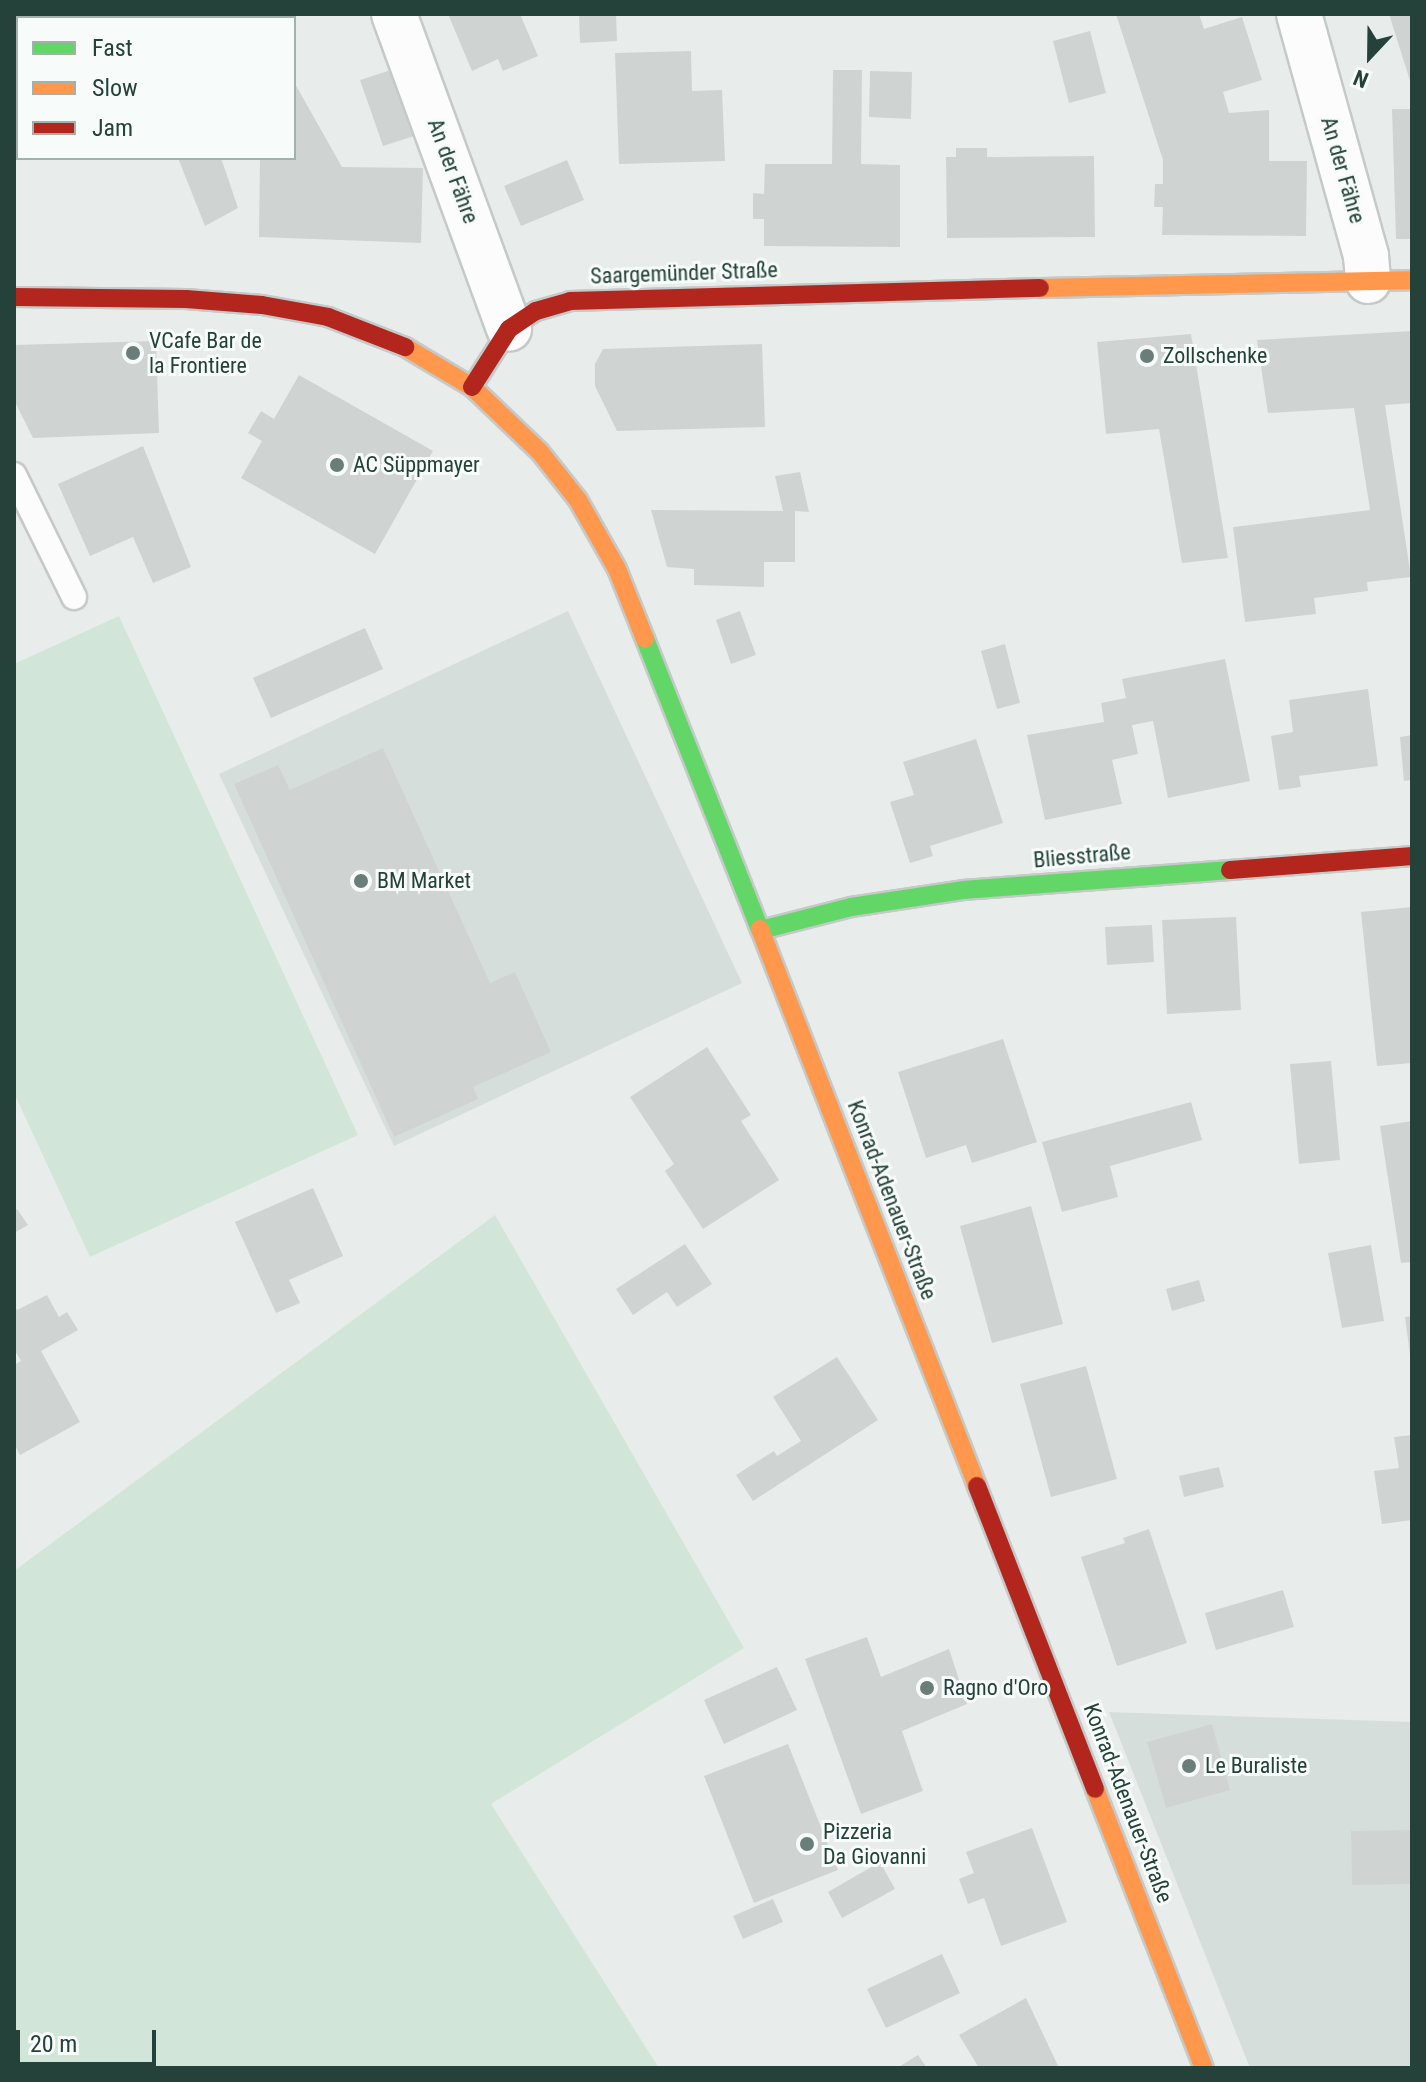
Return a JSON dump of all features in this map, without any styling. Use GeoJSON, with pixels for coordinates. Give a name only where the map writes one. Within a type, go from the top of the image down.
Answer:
{"type":"FeatureCollection","features":[{"type":"Feature","properties":{"kind":"main road","name":"Saargemünder Straße"},"geometry":{"type":"LineString","coordinates":[[472,387],[509,329],[536,311],[570,301],[620,297],[1412,280]]}},
{"type":"Feature","properties":{"kind":"main road"},"geometry":{"type":"LineString","coordinates":[[14,297],[186,299],[262,305],[315,315],[406,348],[472,387]]}},
{"type":"Feature","properties":{"kind":"main road","name":"Konrad-Adenauer-Straße"},"geometry":{"type":"LineString","coordinates":[[472,387],[540,452],[578,500],[617,569],[761,930],[1204,2068]]}},
{"type":"Feature","properties":{"kind":"main road","name":"Bliesstraße"},"geometry":{"type":"LineString","coordinates":[[761,930],[851,907],[963,890],[1412,856]]}},
{"type":"Feature","properties":{"kind":"street","name":"An der Fähre"},"geometry":{"type":"LineString","coordinates":[[394,14],[509,329]]}},
{"type":"Feature","properties":{"kind":"street","name":"An der Fähre"},"geometry":{"type":"LineString","coordinates":[[1299,14],[1366,256],[1368,281]]}},
{"type":"Feature","properties":{"kind":"lane"},"geometry":{"type":"LineString","coordinates":[[14,475],[74,597]]}},
{"type":"Feature","properties":{"kind":"shaded area"},"geometry":{"type":"Polygon","coordinates":[[[568,611],[742,983],[394,1146],[219,774],[568,611]]]}},
{"type":"Feature","properties":{"kind":"shaded area"},"geometry":{"type":"Polygon","coordinates":[[[1109,1712],[1412,1722],[1412,2068],[1250,2068],[1109,1712]]]}},
{"type":"Feature","properties":{"kind":"green space"},"geometry":{"type":"Polygon","coordinates":[[[119,616],[358,1135],[90,1257],[14,1093],[14,664],[119,616]]]}},
{"type":"Feature","properties":{"kind":"green space"},"geometry":{"type":"Polygon","coordinates":[[[495,1215],[744,1648],[491,1804],[659,2068],[14,2068],[14,1571],[495,1215]]]}},
{"type":"Feature","properties":{"kind":"building"},"geometry":{"type":"Polygon","coordinates":[[[14,14],[36,14],[16,16],[14,31],[14,14]]]}},
{"type":"Feature","properties":{"kind":"building"},"geometry":{"type":"Polygon","coordinates":[[[51,14],[134,16],[52,16],[51,14]]]}},
{"type":"Feature","properties":{"kind":"building"},"geometry":{"type":"Polygon","coordinates":[[[448,14],[520,14],[538,56],[503,71],[498,59],[472,71],[448,14]]]}},
{"type":"Feature","properties":{"kind":"building"},"geometry":{"type":"Polygon","coordinates":[[[579,14],[616,14],[617,41],[580,43],[579,14]]]}},
{"type":"Feature","properties":{"kind":"building"},"geometry":{"type":"Polygon","coordinates":[[[1116,14],[1199,14],[1204,29],[1242,17],[1262,80],[1223,92],[1229,113],[1269,110],[1269,161],[1307,161],[1306,236],[1162,235],[1163,207],[1154,207],[1155,184],[1163,184],[1163,160],[1116,14]]]}},
{"type":"Feature","properties":{"kind":"building"},"geometry":{"type":"Polygon","coordinates":[[[1389,14],[1412,14],[1412,84],[1411,84],[1389,14]]]}},
{"type":"Feature","properties":{"kind":"building"},"geometry":{"type":"Polygon","coordinates":[[[1090,31],[1106,93],[1069,103],[1053,41],[1090,31]]]}},
{"type":"Feature","properties":{"kind":"building"},"geometry":{"type":"Polygon","coordinates":[[[691,51],[692,91],[722,90],[725,161],[619,164],[615,53],[691,51]]]}},
{"type":"Feature","properties":{"kind":"building"},"geometry":{"type":"Polygon","coordinates":[[[391,70],[414,136],[383,146],[360,80],[391,70]]]}},
{"type":"Feature","properties":{"kind":"building"},"geometry":{"type":"Polygon","coordinates":[[[833,70],[862,70],[861,164],[900,165],[900,247],[764,246],[764,219],[753,219],[753,193],[764,194],[765,164],[832,164],[833,70]]]}},
{"type":"Feature","properties":{"kind":"building"},"geometry":{"type":"Polygon","coordinates":[[[870,71],[912,72],[911,119],[869,117],[870,71]]]}},
{"type":"Feature","properties":{"kind":"building"},"geometry":{"type":"Polygon","coordinates":[[[296,86],[342,167],[423,168],[421,243],[259,237],[260,160],[296,160],[296,86]]]}},
{"type":"Feature","properties":{"kind":"building"},"geometry":{"type":"Polygon","coordinates":[[[1392,109],[1412,109],[1412,239],[1396,239],[1392,109]]]}},
{"type":"Feature","properties":{"kind":"building"},"geometry":{"type":"Polygon","coordinates":[[[956,148],[987,148],[987,157],[1094,156],[1095,237],[947,238],[946,157],[956,157],[956,148]]]}},
{"type":"Feature","properties":{"kind":"building"},"geometry":{"type":"Polygon","coordinates":[[[179,160],[222,160],[238,208],[205,226],[179,160]]]}},
{"type":"Feature","properties":{"kind":"building"},"geometry":{"type":"Polygon","coordinates":[[[567,160],[584,200],[521,226],[504,186],[567,160]]]}},
{"type":"Feature","properties":{"kind":"building"},"geometry":{"type":"Polygon","coordinates":[[[1412,331],[1412,403],[1385,405],[1411,577],[1367,582],[1368,591],[1314,598],[1316,614],[1245,622],[1233,527],[1370,510],[1354,408],[1268,413],[1257,340],[1412,331]]]}},
{"type":"Feature","properties":{"kind":"building"},"geometry":{"type":"Polygon","coordinates":[[[1191,334],[1228,558],[1182,563],[1159,429],[1106,434],[1097,342],[1191,334]]]}},
{"type":"Feature","properties":{"kind":"building"},"geometry":{"type":"Polygon","coordinates":[[[156,341],[159,433],[33,438],[14,400],[14,345],[156,341]]]}},
{"type":"Feature","properties":{"kind":"building"},"geometry":{"type":"Polygon","coordinates":[[[762,344],[765,427],[617,431],[595,386],[595,364],[603,349],[762,344]]]}},
{"type":"Feature","properties":{"kind":"building","name":"AC Süppmayer"},"geometry":{"type":"Polygon","coordinates":[[[299,375],[433,451],[375,554],[241,478],[262,441],[248,433],[261,411],[274,419],[299,375]]]}},
{"type":"Feature","properties":{"kind":"building"},"geometry":{"type":"Polygon","coordinates":[[[143,446],[191,567],[153,583],[133,537],[90,556],[58,484],[143,446]]]}},
{"type":"Feature","properties":{"kind":"building"},"geometry":{"type":"Polygon","coordinates":[[[800,472],[809,512],[795,511],[795,562],[764,562],[764,587],[694,585],[694,569],[667,567],[651,510],[783,511],[775,476],[800,472]]]}},
{"type":"Feature","properties":{"kind":"building"},"geometry":{"type":"Polygon","coordinates":[[[740,611],[756,655],[731,664],[716,620],[740,611]]]}},
{"type":"Feature","properties":{"kind":"building"},"geometry":{"type":"Polygon","coordinates":[[[365,628],[383,669],[271,718],[253,678],[365,628]]]}},
{"type":"Feature","properties":{"kind":"building"},"geometry":{"type":"Polygon","coordinates":[[[1005,644],[1020,703],[997,709],[981,651],[1005,644]]]}},
{"type":"Feature","properties":{"kind":"building"},"geometry":{"type":"Polygon","coordinates":[[[1225,659],[1250,781],[1168,798],[1153,721],[1132,725],[1138,754],[1112,760],[1122,804],[1045,820],[1027,735],[1104,722],[1101,703],[1126,698],[1122,679],[1225,659]]]}},
{"type":"Feature","properties":{"kind":"building"},"geometry":{"type":"Polygon","coordinates":[[[1368,689],[1378,766],[1299,776],[1301,787],[1279,790],[1271,736],[1293,732],[1289,700],[1368,689]]]}},
{"type":"Feature","properties":{"kind":"building"},"geometry":{"type":"Polygon","coordinates":[[[1412,735],[1412,780],[1404,781],[1400,737],[1412,735]]]}},
{"type":"Feature","properties":{"kind":"building"},"geometry":{"type":"Polygon","coordinates":[[[976,739],[1003,823],[930,846],[933,856],[910,863],[890,802],[914,795],[903,762],[976,739]]]}},
{"type":"Feature","properties":{"kind":"building","name":"BM Market"},"geometry":{"type":"Polygon","coordinates":[[[383,748],[490,983],[515,972],[551,1052],[473,1087],[478,1099],[394,1137],[234,784],[278,765],[290,790],[383,748]]]}},
{"type":"Feature","properties":{"kind":"building"},"geometry":{"type":"Polygon","coordinates":[[[1412,907],[1412,1063],[1377,1066],[1361,912],[1412,907]]]}},
{"type":"Feature","properties":{"kind":"building"},"geometry":{"type":"Polygon","coordinates":[[[1236,917],[1241,1010],[1167,1014],[1162,920],[1236,917]]]}},
{"type":"Feature","properties":{"kind":"building"},"geometry":{"type":"Polygon","coordinates":[[[1152,925],[1154,962],[1107,965],[1105,927],[1152,925]]]}},
{"type":"Feature","properties":{"kind":"building"},"geometry":{"type":"Polygon","coordinates":[[[1003,1039],[1037,1142],[972,1163],[966,1145],[926,1158],[898,1072],[1003,1039]]]}},
{"type":"Feature","properties":{"kind":"building"},"geometry":{"type":"Polygon","coordinates":[[[707,1047],[751,1115],[741,1121],[779,1180],[703,1229],[665,1171],[674,1164],[630,1097],[707,1047]]]}},
{"type":"Feature","properties":{"kind":"building"},"geometry":{"type":"Polygon","coordinates":[[[1331,1061],[1340,1160],[1299,1164],[1290,1064],[1331,1061]]]}},
{"type":"Feature","properties":{"kind":"building"},"geometry":{"type":"Polygon","coordinates":[[[1191,1102],[1202,1140],[1110,1166],[1118,1197],[1062,1212],[1042,1142],[1191,1102]]]}},
{"type":"Feature","properties":{"kind":"building"},"geometry":{"type":"Polygon","coordinates":[[[1412,1121],[1412,1262],[1401,1263],[1380,1126],[1412,1121]]]}},
{"type":"Feature","properties":{"kind":"building"},"geometry":{"type":"Polygon","coordinates":[[[313,1188],[343,1256],[289,1280],[300,1303],[276,1313],[235,1222],[313,1188]]]}},
{"type":"Feature","properties":{"kind":"building"},"geometry":{"type":"Polygon","coordinates":[[[1031,1206],[1063,1324],[992,1343],[960,1226],[1031,1206]]]}},
{"type":"Feature","properties":{"kind":"building"},"geometry":{"type":"Polygon","coordinates":[[[17,1209],[28,1225],[14,1233],[14,1211],[17,1209]]]}},
{"type":"Feature","properties":{"kind":"building"},"geometry":{"type":"Polygon","coordinates":[[[685,1244],[712,1284],[677,1307],[667,1292],[633,1315],[616,1289],[685,1244]]]}},
{"type":"Feature","properties":{"kind":"building"},"geometry":{"type":"Polygon","coordinates":[[[1371,1245],[1384,1321],[1342,1328],[1328,1253],[1371,1245]]]}},
{"type":"Feature","properties":{"kind":"building"},"geometry":{"type":"Polygon","coordinates":[[[1199,1280],[1205,1301],[1172,1311],[1166,1289],[1199,1280]]]}},
{"type":"Feature","properties":{"kind":"building"},"geometry":{"type":"Polygon","coordinates":[[[47,1295],[59,1317],[67,1312],[78,1330],[41,1351],[80,1422],[20,1455],[14,1444],[14,1365],[21,1361],[14,1349],[14,1304],[17,1310],[47,1295]]]}},
{"type":"Feature","properties":{"kind":"building"},"geometry":{"type":"Polygon","coordinates":[[[1412,1316],[1412,1355],[1410,1355],[1405,1317],[1412,1316]]]}},
{"type":"Feature","properties":{"kind":"building"},"geometry":{"type":"Polygon","coordinates":[[[837,1357],[878,1420],[753,1501],[736,1475],[774,1451],[777,1456],[801,1441],[773,1397],[837,1357]]]}},
{"type":"Feature","properties":{"kind":"building"},"geometry":{"type":"Polygon","coordinates":[[[1086,1366],[1117,1479],[1051,1497],[1020,1384],[1086,1366]]]}},
{"type":"Feature","properties":{"kind":"building"},"geometry":{"type":"Polygon","coordinates":[[[1412,1435],[1412,1520],[1382,1524],[1374,1471],[1399,1468],[1394,1437],[1412,1435]]]}},
{"type":"Feature","properties":{"kind":"building"},"geometry":{"type":"Polygon","coordinates":[[[1219,1467],[1224,1487],[1184,1497],[1179,1476],[1219,1467]]]}},
{"type":"Feature","properties":{"kind":"building"},"geometry":{"type":"Polygon","coordinates":[[[1149,1529],[1187,1643],[1117,1666],[1081,1557],[1125,1543],[1123,1538],[1149,1529]]]}},
{"type":"Feature","properties":{"kind":"building"},"geometry":{"type":"Polygon","coordinates":[[[1283,1590],[1294,1627],[1216,1650],[1205,1613],[1283,1590]]]}},
{"type":"Feature","properties":{"kind":"building"},"geometry":{"type":"Polygon","coordinates":[[[867,1637],[881,1677],[949,1649],[967,1704],[902,1731],[923,1791],[861,1814],[805,1659],[867,1637]]]}},
{"type":"Feature","properties":{"kind":"building"},"geometry":{"type":"Polygon","coordinates":[[[777,1667],[797,1710],[724,1744],[704,1700],[777,1667]]]}},
{"type":"Feature","properties":{"kind":"building","name":"Le Buraliste"},"geometry":{"type":"Polygon","coordinates":[[[1212,1724],[1230,1790],[1166,1808],[1147,1742],[1212,1724]]]}},
{"type":"Feature","properties":{"kind":"building"},"geometry":{"type":"Polygon","coordinates":[[[788,1744],[838,1870],[754,1903],[704,1776],[788,1744]]]}},
{"type":"Feature","properties":{"kind":"building"},"geometry":{"type":"Polygon","coordinates":[[[1032,1828],[1067,1922],[1001,1946],[984,1898],[968,1904],[959,1879],[974,1873],[966,1852],[1032,1828]]]}},
{"type":"Feature","properties":{"kind":"building"},"geometry":{"type":"Polygon","coordinates":[[[1412,1830],[1412,1884],[1352,1885],[1351,1831],[1412,1830]]]}},
{"type":"Feature","properties":{"kind":"building"},"geometry":{"type":"Polygon","coordinates":[[[880,1862],[895,1889],[842,1918],[828,1892],[880,1862]]]}},
{"type":"Feature","properties":{"kind":"building"},"geometry":{"type":"Polygon","coordinates":[[[773,1899],[783,1922],[743,1939],[733,1916],[773,1899]]]}},
{"type":"Feature","properties":{"kind":"building"},"geometry":{"type":"Polygon","coordinates":[[[942,1954],[960,1993],[886,2028],[867,1989],[942,1954]]]}},
{"type":"Feature","properties":{"kind":"building"},"geometry":{"type":"Polygon","coordinates":[[[1026,1998],[1059,2068],[979,2068],[959,2035],[1026,1998]]]}},
{"type":"Feature","properties":{"kind":"building"},"geometry":{"type":"Polygon","coordinates":[[[918,2055],[927,2068],[897,2068],[918,2055]]]}},
{"type":"Feature","properties":{"kind":"traffic: fast"},"geometry":{"type":"LineString","coordinates":[[645,639],[760,929]]}},
{"type":"Feature","properties":{"kind":"traffic: fast"},"geometry":{"type":"LineString","coordinates":[[761,930],[851,907],[963,890],[1230,870]]}},
{"type":"Feature","properties":{"kind":"traffic: slow"},"geometry":{"type":"LineString","coordinates":[[1040,288],[1412,280]]}},
{"type":"Feature","properties":{"kind":"traffic: slow"},"geometry":{"type":"LineString","coordinates":[[405,347],[472,387],[540,452],[578,500],[617,569],[645,639]]}},
{"type":"Feature","properties":{"kind":"traffic: slow"},"geometry":{"type":"LineString","coordinates":[[760,929],[977,1486]]}},
{"type":"Feature","properties":{"kind":"traffic: slow"},"geometry":{"type":"LineString","coordinates":[[1095,1789],[1204,2068]]}},
{"type":"Feature","properties":{"kind":"traffic: jam"},"geometry":{"type":"LineString","coordinates":[[472,387],[509,329],[536,311],[570,301],[1040,288]]}},
{"type":"Feature","properties":{"kind":"traffic: jam"},"geometry":{"type":"LineString","coordinates":[[14,297],[186,299],[262,305],[328,317],[405,347]]}},
{"type":"Feature","properties":{"kind":"traffic: jam"},"geometry":{"type":"LineString","coordinates":[[1230,870],[1412,856]]}},
{"type":"Feature","properties":{"kind":"traffic: jam"},"geometry":{"type":"LineString","coordinates":[[977,1486],[1095,1789]]}},
{"type":"Feature","properties":{"kind":"place","name":"VCafe Bar de la Frontiere"},"geometry":{"type":"Point","coordinates":[133,353]}},
{"type":"Feature","properties":{"kind":"place","name":"Zollschenke"},"geometry":{"type":"Point","coordinates":[1147,356]}},
{"type":"Feature","properties":{"kind":"place","name":"AC Süppmayer"},"geometry":{"type":"Point","coordinates":[337,465]}},
{"type":"Feature","properties":{"kind":"place","name":"BM Market"},"geometry":{"type":"Point","coordinates":[361,881]}},
{"type":"Feature","properties":{"kind":"place","name":"Ragno d'Oro"},"geometry":{"type":"Point","coordinates":[927,1688]}},
{"type":"Feature","properties":{"kind":"place","name":"Le Buraliste"},"geometry":{"type":"Point","coordinates":[1189,1766]}},
{"type":"Feature","properties":{"kind":"place","name":"Pizzeria Da Giovanni"},"geometry":{"type":"Point","coordinates":[807,1844]}}]}
